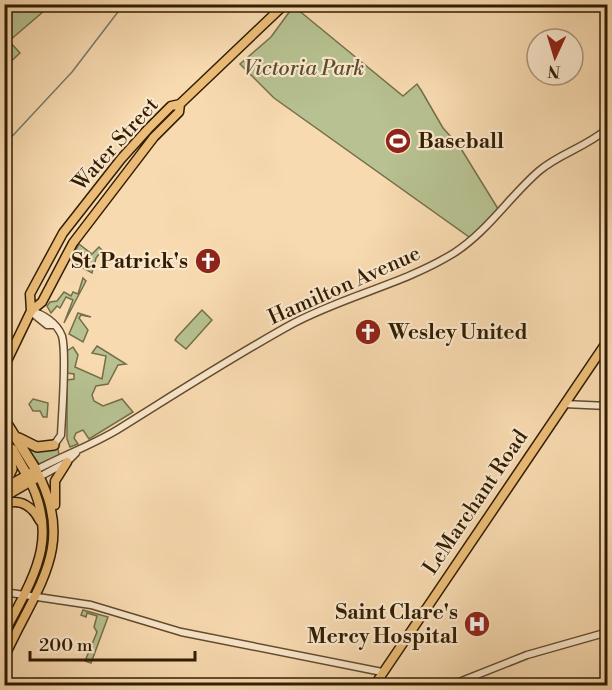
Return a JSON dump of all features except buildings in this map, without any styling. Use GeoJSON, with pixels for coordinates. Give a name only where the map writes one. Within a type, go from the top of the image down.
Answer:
{"type":"FeatureCollection","features":[{"type":"Feature","properties":{"kind":"highway"},"geometry":{"type":"LineString","coordinates":[[4,419],[12,468],[4,487]]}},
{"type":"Feature","properties":{"kind":"highway"},"geometry":{"type":"LineString","coordinates":[[8,437],[32,446],[54,445]]}},
{"type":"Feature","properties":{"kind":"highway"},"geometry":{"type":"LineString","coordinates":[[8,437],[33,476]]}},
{"type":"Feature","properties":{"kind":"main road"},"geometry":{"type":"LineString","coordinates":[[180,104],[285,4]]}},
{"type":"Feature","properties":{"kind":"main road","name":"Water Street"},"geometry":{"type":"LineString","coordinates":[[180,104],[179,112],[154,137],[85,226],[60,264],[42,302],[30,311],[30,294],[63,233],[141,137],[171,106],[180,104]]}},
{"type":"Feature","properties":{"kind":"main road"},"geometry":{"type":"LineString","coordinates":[[4,367],[30,311]]}},
{"type":"Feature","properties":{"kind":"main road","name":"LeMarchant Road"},"geometry":{"type":"LineString","coordinates":[[374,686],[608,340]]}},
{"type":"Feature","properties":{"kind":"main road"},"geometry":{"type":"LineString","coordinates":[[4,633],[52,557],[55,481],[67,462]]}},
{"type":"Feature","properties":{"kind":"main road"},"geometry":{"type":"LineString","coordinates":[[4,487],[33,476]]}},
{"type":"Feature","properties":{"kind":"main road"},"geometry":{"type":"LineString","coordinates":[[4,496],[33,476]]}},
{"type":"Feature","properties":{"kind":"main road"},"geometry":{"type":"LineString","coordinates":[[33,476],[47,491],[54,518]]}},
{"type":"Feature","properties":{"kind":"main road"},"geometry":{"type":"LineString","coordinates":[[4,658],[41,559],[43,528],[33,476]]}},
{"type":"Feature","properties":{"kind":"main road"},"geometry":{"type":"LineString","coordinates":[[4,504],[20,502],[29,506],[43,528]]}},
{"type":"Feature","properties":{"kind":"street","name":"Hamilton Avenue"},"geometry":{"type":"LineString","coordinates":[[33,476],[67,462],[77,452],[295,323],[422,270],[454,252],[507,205],[537,173],[554,160],[593,141],[608,128]]}},
{"type":"Feature","properties":{"kind":"street"},"geometry":{"type":"LineString","coordinates":[[30,311],[47,325],[53,325],[61,335],[61,435],[54,445]]}},
{"type":"Feature","properties":{"kind":"street"},"geometry":{"type":"LineString","coordinates":[[564,404],[608,406]]}},
{"type":"Feature","properties":{"kind":"street","name":"Hamilton Avenue"},"geometry":{"type":"LineString","coordinates":[[33,476],[64,455],[77,452]]}},
{"type":"Feature","properties":{"kind":"street"},"geometry":{"type":"LineString","coordinates":[[4,592],[91,605],[181,632],[382,672]]}},
{"type":"Feature","properties":{"kind":"street"},"geometry":{"type":"LineString","coordinates":[[449,686],[527,655],[608,632]]}},
{"type":"Feature","properties":{"kind":"green space"},"geometry":{"type":"Polygon","coordinates":[[[5,4],[51,5],[9,41],[20,53],[5,67],[5,4]]]}},
{"type":"Feature","properties":{"kind":"green space","name":"Victoria Park"},"geometry":{"type":"Polygon","coordinates":[[[297,9],[403,96],[417,84],[443,128],[460,147],[500,212],[472,239],[274,98],[240,64],[271,37],[290,11],[297,9]]]}},
{"type":"Feature","properties":{"kind":"green space"},"geometry":{"type":"Polygon","coordinates":[[[79,244],[92,254],[99,247],[102,250],[96,258],[92,273],[72,262],[71,259],[79,244]]]}},
{"type":"Feature","properties":{"kind":"green space"},"geometry":{"type":"Polygon","coordinates":[[[83,278],[86,281],[64,323],[73,300],[66,297],[60,308],[57,306],[51,313],[47,306],[50,302],[57,301],[64,292],[71,296],[73,292],[78,294],[83,278]]]}},
{"type":"Feature","properties":{"kind":"green space"},"geometry":{"type":"Polygon","coordinates":[[[202,310],[212,320],[186,349],[175,340],[202,310]]]}},
{"type":"Feature","properties":{"kind":"green space"},"geometry":{"type":"Polygon","coordinates":[[[78,313],[91,317],[81,315],[79,318],[88,330],[83,342],[69,334],[78,313]]]}},
{"type":"Feature","properties":{"kind":"green space"},"geometry":{"type":"Polygon","coordinates":[[[97,346],[126,364],[118,365],[108,384],[96,386],[92,395],[94,401],[103,406],[122,399],[133,412],[89,439],[83,430],[76,433],[74,438],[78,444],[70,447],[67,439],[67,380],[74,379],[74,374],[67,373],[67,351],[73,347],[78,355],[75,367],[102,379],[106,356],[92,353],[97,346]]]}},
{"type":"Feature","properties":{"kind":"green space"},"geometry":{"type":"Polygon","coordinates":[[[33,399],[48,403],[47,417],[43,417],[40,411],[33,411],[29,404],[33,399]]]}},
{"type":"Feature","properties":{"kind":"green space"},"geometry":{"type":"Polygon","coordinates":[[[58,448],[59,456],[39,464],[28,449],[37,452],[58,448]]]}},
{"type":"Feature","properties":{"kind":"green space"},"geometry":{"type":"Polygon","coordinates":[[[83,610],[108,617],[91,663],[85,661],[97,632],[94,627],[97,616],[87,613],[86,617],[81,615],[83,610]]]}},
{"type":"Feature","properties":{"kind":"waterway"},"geometry":{"type":"LineString","coordinates":[[4,145],[72,72],[124,4]]}},
{"type":"Feature","properties":{"kind":"place","name":"Baseball"},"geometry":{"type":"Point","coordinates":[398,141]}},
{"type":"Feature","properties":{"kind":"place","name":"St. Patrick's"},"geometry":{"type":"Point","coordinates":[208,261]}},
{"type":"Feature","properties":{"kind":"place","name":"Wesley United"},"geometry":{"type":"Point","coordinates":[368,332]}},
{"type":"Feature","properties":{"kind":"place","name":"Saint Clare's Mercy Hospital"},"geometry":{"type":"Point","coordinates":[477,624]}}]}
